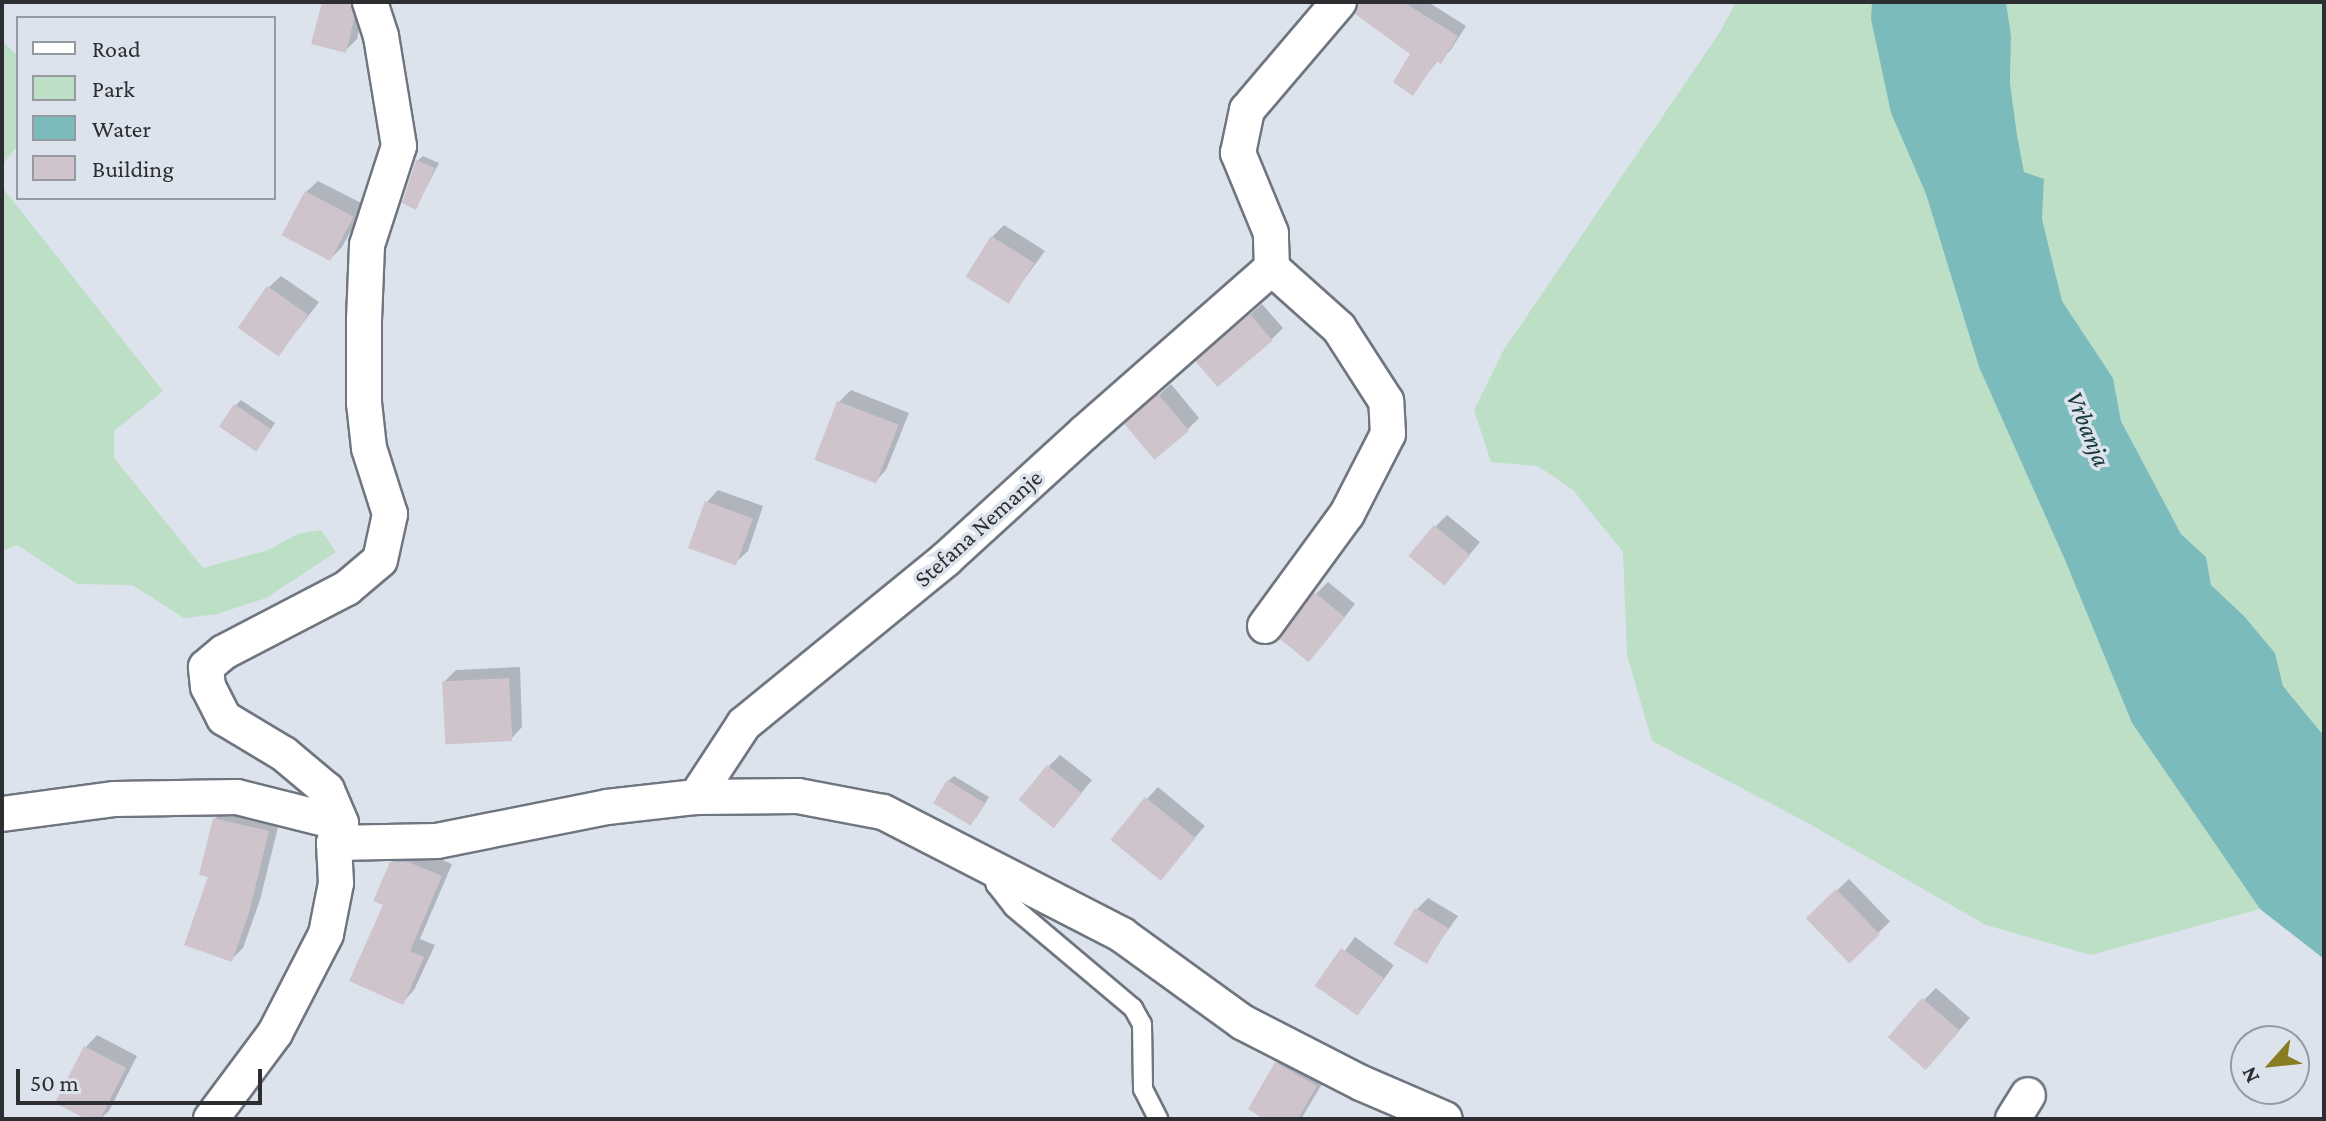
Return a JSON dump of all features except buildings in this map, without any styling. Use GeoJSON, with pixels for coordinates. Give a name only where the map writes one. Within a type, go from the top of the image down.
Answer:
{"type":"FeatureCollection","features":[{"type":"Feature","properties":{"kind":"street"},"geometry":{"type":"LineString","coordinates":[[211,1119],[275,1033],[326,934],[336,883],[338,833],[327,790],[284,754],[224,718],[208,687],[206,667],[224,652],[347,588],[380,560],[390,514],[369,448],[364,403],[364,305],[367,245],[399,146],[381,36],[370,2]]}},
{"type":"Feature","properties":{"kind":"street"},"geometry":{"type":"LineString","coordinates":[[1265,626],[1347,514],[1388,434],[1386,401],[1339,328],[1272,268],[1271,233],[1238,153],[1247,110],[1339,2]]}},
{"type":"Feature","properties":{"kind":"street","name":"Stefana Nemanje"},"geometry":{"type":"LineString","coordinates":[[696,797],[744,724],[946,559],[1095,422],[1272,268]]}},
{"type":"Feature","properties":{"kind":"street"},"geometry":{"type":"LineString","coordinates":[[2,814],[115,799],[237,797],[338,833],[437,841],[607,807],[696,797],[798,796],[883,812],[1122,935],[1242,1022],[1361,1083],[1445,1119]]}},
{"type":"Feature","properties":{"kind":"lane"},"geometry":{"type":"LineString","coordinates":[[990,866],[996,885],[1013,907],[1133,1008],[1142,1024],[1143,1089],[1158,1119]]}},
{"type":"Feature","properties":{"kind":"green space"},"geometry":{"type":"Polygon","coordinates":[[[1736,2],[1872,2],[1872,19],[1891,113],[1926,194],[1979,367],[2065,560],[2132,723],[2260,909],[2091,955],[1986,925],[1806,822],[1652,741],[1627,655],[1623,552],[1573,490],[1538,466],[1491,462],[1474,410],[1503,351],[1720,32],[1736,2]]]}},
{"type":"Feature","properties":{"kind":"green space"},"geometry":{"type":"Polygon","coordinates":[[[2006,2],[2324,2],[2324,736],[2283,686],[2275,653],[2244,616],[2211,585],[2206,557],[2181,534],[2121,421],[2113,378],[2062,301],[2042,219],[2044,179],[2024,172],[2017,135],[2010,83],[2011,36],[2006,2]]]}},
{"type":"Feature","properties":{"kind":"green space"},"geometry":{"type":"Polygon","coordinates":[[[2,41],[16,54],[16,148],[2,165],[2,41]]]}},
{"type":"Feature","properties":{"kind":"green space"},"geometry":{"type":"Polygon","coordinates":[[[2,187],[163,391],[114,431],[114,458],[203,568],[268,550],[298,534],[321,530],[336,552],[266,598],[217,614],[184,618],[132,585],[77,584],[17,545],[2,551],[2,187]]]}},
{"type":"Feature","properties":{"kind":"water","name":"Vrbanja"},"geometry":{"type":"Polygon","coordinates":[[[1872,2],[2006,2],[2011,36],[2010,83],[2017,135],[2024,172],[2044,179],[2042,219],[2062,301],[2113,378],[2121,421],[2181,534],[2206,557],[2211,585],[2244,616],[2275,653],[2283,686],[2324,736],[2324,959],[2260,909],[2132,723],[2065,560],[1979,367],[1926,194],[1891,113],[1871,19],[1872,2]]]}}]}
